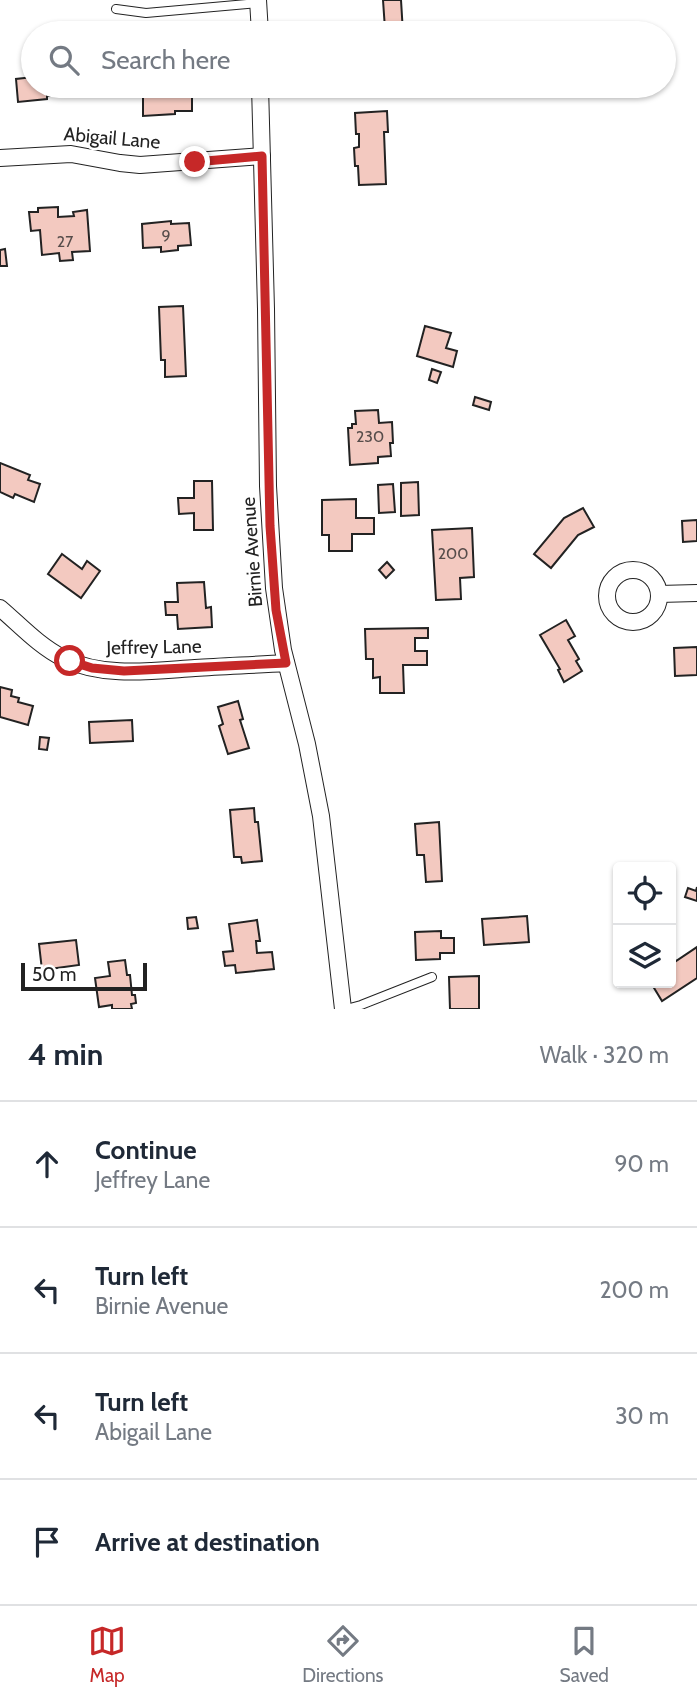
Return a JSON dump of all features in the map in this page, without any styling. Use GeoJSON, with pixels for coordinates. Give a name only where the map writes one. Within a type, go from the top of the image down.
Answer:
{"type":"FeatureCollection","features":[{"type":"Feature","properties":{"kind":"street"},"geometry":{"type":"LineString","coordinates":[[258,2],[259,21]]}},
{"type":"Feature","properties":{"kind":"street","name":"Birnie Avenue"},"geometry":{"type":"LineString","coordinates":[[260,98],[270,526],[276,610],[321,816],[345,1009]]}},
{"type":"Feature","properties":{"kind":"street","name":"Abigail Lane"},"geometry":{"type":"LineString","coordinates":[[0,158],[71,155],[140,165],[262,156]]}},
{"type":"Feature","properties":{"kind":"street"},"geometry":{"type":"LineString","coordinates":[[659,594],[697,593]]}},
{"type":"Feature","properties":{"kind":"street","name":"Jeffrey Lane"},"geometry":{"type":"LineString","coordinates":[[0,608],[31,636],[59,656],[81,666],[114,671],[151,671],[286,663]]}},
{"type":"Feature","properties":{"kind":"lane"},"geometry":{"type":"LineString","coordinates":[[116,9],[146,13],[258,2]]}},
{"type":"Feature","properties":{"kind":"lane"},"geometry":{"type":"LineString","coordinates":[[345,1009],[432,977]]}},
{"type":"Feature","properties":{"kind":"building"},"geometry":{"type":"Polygon","coordinates":[[[383,0],[401,0],[402,21],[384,21],[383,0]]]}},
{"type":"Feature","properties":{"kind":"building"},"geometry":{"type":"Polygon","coordinates":[[[21,78],[21,98],[47,99],[18,102],[16,79],[21,78]]]}},
{"type":"Feature","properties":{"kind":"building"},"geometry":{"type":"Polygon","coordinates":[[[143,98],[192,98],[192,111],[143,116],[143,98]]]}},
{"type":"Feature","properties":{"kind":"building"},"geometry":{"type":"Polygon","coordinates":[[[387,111],[388,132],[384,132],[386,184],[359,185],[354,148],[359,147],[355,113],[387,111]]]}},
{"type":"Feature","properties":{"kind":"building"},"geometry":{"type":"Polygon","coordinates":[[[58,207],[58,217],[74,216],[73,212],[87,210],[90,251],[72,252],[73,260],[60,261],[59,253],[42,255],[40,230],[31,231],[29,212],[38,212],[38,208],[58,207]]]}},
{"type":"Feature","properties":{"kind":"building"},"geometry":{"type":"Polygon","coordinates":[[[171,221],[171,224],[189,223],[191,245],[161,252],[161,247],[143,248],[142,224],[171,221]]]}},
{"type":"Feature","properties":{"kind":"building"},"geometry":{"type":"Polygon","coordinates":[[[5,249],[7,266],[0,266],[0,250],[5,249]]]}},
{"type":"Feature","properties":{"kind":"building"},"geometry":{"type":"Polygon","coordinates":[[[183,306],[186,376],[165,377],[165,360],[161,360],[159,307],[183,306]]]}},
{"type":"Feature","properties":{"kind":"building"},"geometry":{"type":"Polygon","coordinates":[[[425,326],[451,333],[446,348],[457,351],[453,367],[417,356],[425,326]]]}},
{"type":"Feature","properties":{"kind":"building"},"geometry":{"type":"Polygon","coordinates":[[[432,369],[441,372],[437,383],[429,380],[432,369]]]}},
{"type":"Feature","properties":{"kind":"building"},"geometry":{"type":"Polygon","coordinates":[[[475,397],[491,402],[489,410],[473,405],[475,397]]]}},
{"type":"Feature","properties":{"kind":"building"},"geometry":{"type":"Polygon","coordinates":[[[378,410],[379,423],[392,422],[391,456],[378,457],[378,463],[350,465],[348,428],[356,424],[355,411],[378,410]]]}},
{"type":"Feature","properties":{"kind":"building"},"geometry":{"type":"Polygon","coordinates":[[[0,463],[30,475],[28,480],[40,484],[34,502],[15,494],[13,498],[0,492],[0,463]]]}},
{"type":"Feature","properties":{"kind":"building"},"geometry":{"type":"Polygon","coordinates":[[[194,481],[212,481],[213,530],[194,530],[194,513],[179,514],[178,498],[194,498],[194,481]]]}},
{"type":"Feature","properties":{"kind":"building"},"geometry":{"type":"Polygon","coordinates":[[[418,482],[419,515],[401,516],[401,483],[418,482]]]}},
{"type":"Feature","properties":{"kind":"building"},"geometry":{"type":"Polygon","coordinates":[[[393,484],[395,512],[379,513],[378,485],[393,484]]]}},
{"type":"Feature","properties":{"kind":"building"},"geometry":{"type":"Polygon","coordinates":[[[356,499],[356,518],[374,518],[374,534],[352,534],[352,551],[329,551],[329,535],[322,535],[322,500],[356,499]]]}},
{"type":"Feature","properties":{"kind":"building"},"geometry":{"type":"Polygon","coordinates":[[[583,508],[594,527],[578,535],[551,568],[534,554],[564,518],[583,508]]]}},
{"type":"Feature","properties":{"kind":"building"},"geometry":{"type":"Polygon","coordinates":[[[697,520],[697,541],[683,542],[682,521],[697,520]]]}},
{"type":"Feature","properties":{"kind":"building"},"geometry":{"type":"Polygon","coordinates":[[[472,528],[474,577],[460,578],[461,599],[436,600],[432,530],[472,528]]]}},
{"type":"Feature","properties":{"kind":"building"},"geometry":{"type":"Polygon","coordinates":[[[62,554],[82,569],[87,561],[100,571],[81,598],[48,574],[62,554]]]}},
{"type":"Feature","properties":{"kind":"building"},"geometry":{"type":"Polygon","coordinates":[[[387,562],[394,570],[386,578],[379,570],[387,562]]]}},
{"type":"Feature","properties":{"kind":"building"},"geometry":{"type":"Polygon","coordinates":[[[204,582],[206,608],[211,607],[212,627],[178,629],[177,615],[166,615],[165,602],[178,602],[177,583],[204,582]]]}},
{"type":"Feature","properties":{"kind":"building"},"geometry":{"type":"Polygon","coordinates":[[[566,620],[575,636],[568,640],[579,659],[576,661],[582,671],[564,682],[558,670],[560,669],[540,635],[566,620]]]}},
{"type":"Feature","properties":{"kind":"building"},"geometry":{"type":"Polygon","coordinates":[[[428,628],[428,638],[415,638],[415,651],[427,651],[427,665],[403,665],[404,693],[380,693],[380,677],[373,678],[373,659],[366,659],[365,629],[428,628]]]}},
{"type":"Feature","properties":{"kind":"building"},"geometry":{"type":"Polygon","coordinates":[[[697,647],[697,675],[675,676],[674,648],[697,647]]]}},
{"type":"Feature","properties":{"kind":"building"},"geometry":{"type":"Polygon","coordinates":[[[0,687],[12,690],[11,696],[19,698],[18,702],[33,706],[28,725],[0,717],[0,687]]]}},
{"type":"Feature","properties":{"kind":"building"},"geometry":{"type":"Polygon","coordinates":[[[238,701],[243,719],[240,720],[249,748],[228,754],[219,726],[223,724],[218,707],[238,701]]]}},
{"type":"Feature","properties":{"kind":"building"},"geometry":{"type":"Polygon","coordinates":[[[132,720],[133,741],[90,743],[89,722],[132,720]]]}},
{"type":"Feature","properties":{"kind":"building"},"geometry":{"type":"Polygon","coordinates":[[[40,737],[49,738],[47,750],[39,749],[40,737]]]}},
{"type":"Feature","properties":{"kind":"building"},"geometry":{"type":"Polygon","coordinates":[[[254,808],[262,861],[242,863],[241,857],[234,857],[230,810],[254,808]]]}},
{"type":"Feature","properties":{"kind":"building"},"geometry":{"type":"Polygon","coordinates":[[[439,822],[442,881],[426,882],[424,855],[417,855],[415,824],[439,822]]]}},
{"type":"Feature","properties":{"kind":"building"},"geometry":{"type":"Polygon","coordinates":[[[697,887],[697,901],[685,897],[688,888],[696,891],[697,887]]]}},
{"type":"Feature","properties":{"kind":"building"},"geometry":{"type":"Polygon","coordinates":[[[527,916],[529,942],[484,945],[482,919],[527,916]]]}},
{"type":"Feature","properties":{"kind":"building"},"geometry":{"type":"Polygon","coordinates":[[[196,917],[198,928],[188,929],[187,918],[196,917]]]}},
{"type":"Feature","properties":{"kind":"building"},"geometry":{"type":"Polygon","coordinates":[[[257,920],[260,941],[256,941],[257,953],[272,952],[274,969],[236,973],[235,965],[225,966],[223,952],[233,951],[229,924],[257,920]]]}},
{"type":"Feature","properties":{"kind":"building"},"geometry":{"type":"Polygon","coordinates":[[[441,931],[441,938],[454,938],[454,953],[440,953],[440,959],[416,960],[415,932],[441,931]]]}},
{"type":"Feature","properties":{"kind":"building"},"geometry":{"type":"Polygon","coordinates":[[[76,940],[79,965],[42,970],[39,944],[76,940]]]}},
{"type":"Feature","properties":{"kind":"building"},"geometry":{"type":"Polygon","coordinates":[[[697,947],[697,978],[662,1001],[654,988],[676,988],[676,961],[697,947]]]}},
{"type":"Feature","properties":{"kind":"building"},"geometry":{"type":"Polygon","coordinates":[[[125,960],[136,1003],[131,1004],[132,1009],[112,1009],[112,1005],[99,1007],[95,978],[110,976],[108,962],[125,960]]]}},
{"type":"Feature","properties":{"kind":"building"},"geometry":{"type":"Polygon","coordinates":[[[479,976],[479,1009],[450,1009],[449,977],[479,976]]]}},
{"type":"Feature","properties":{"kind":"route"},"geometry":{"type":"LineString","coordinates":[[70,661],[81,666],[124,671],[286,663],[276,610],[270,526],[262,156],[195,162]]}}]}
